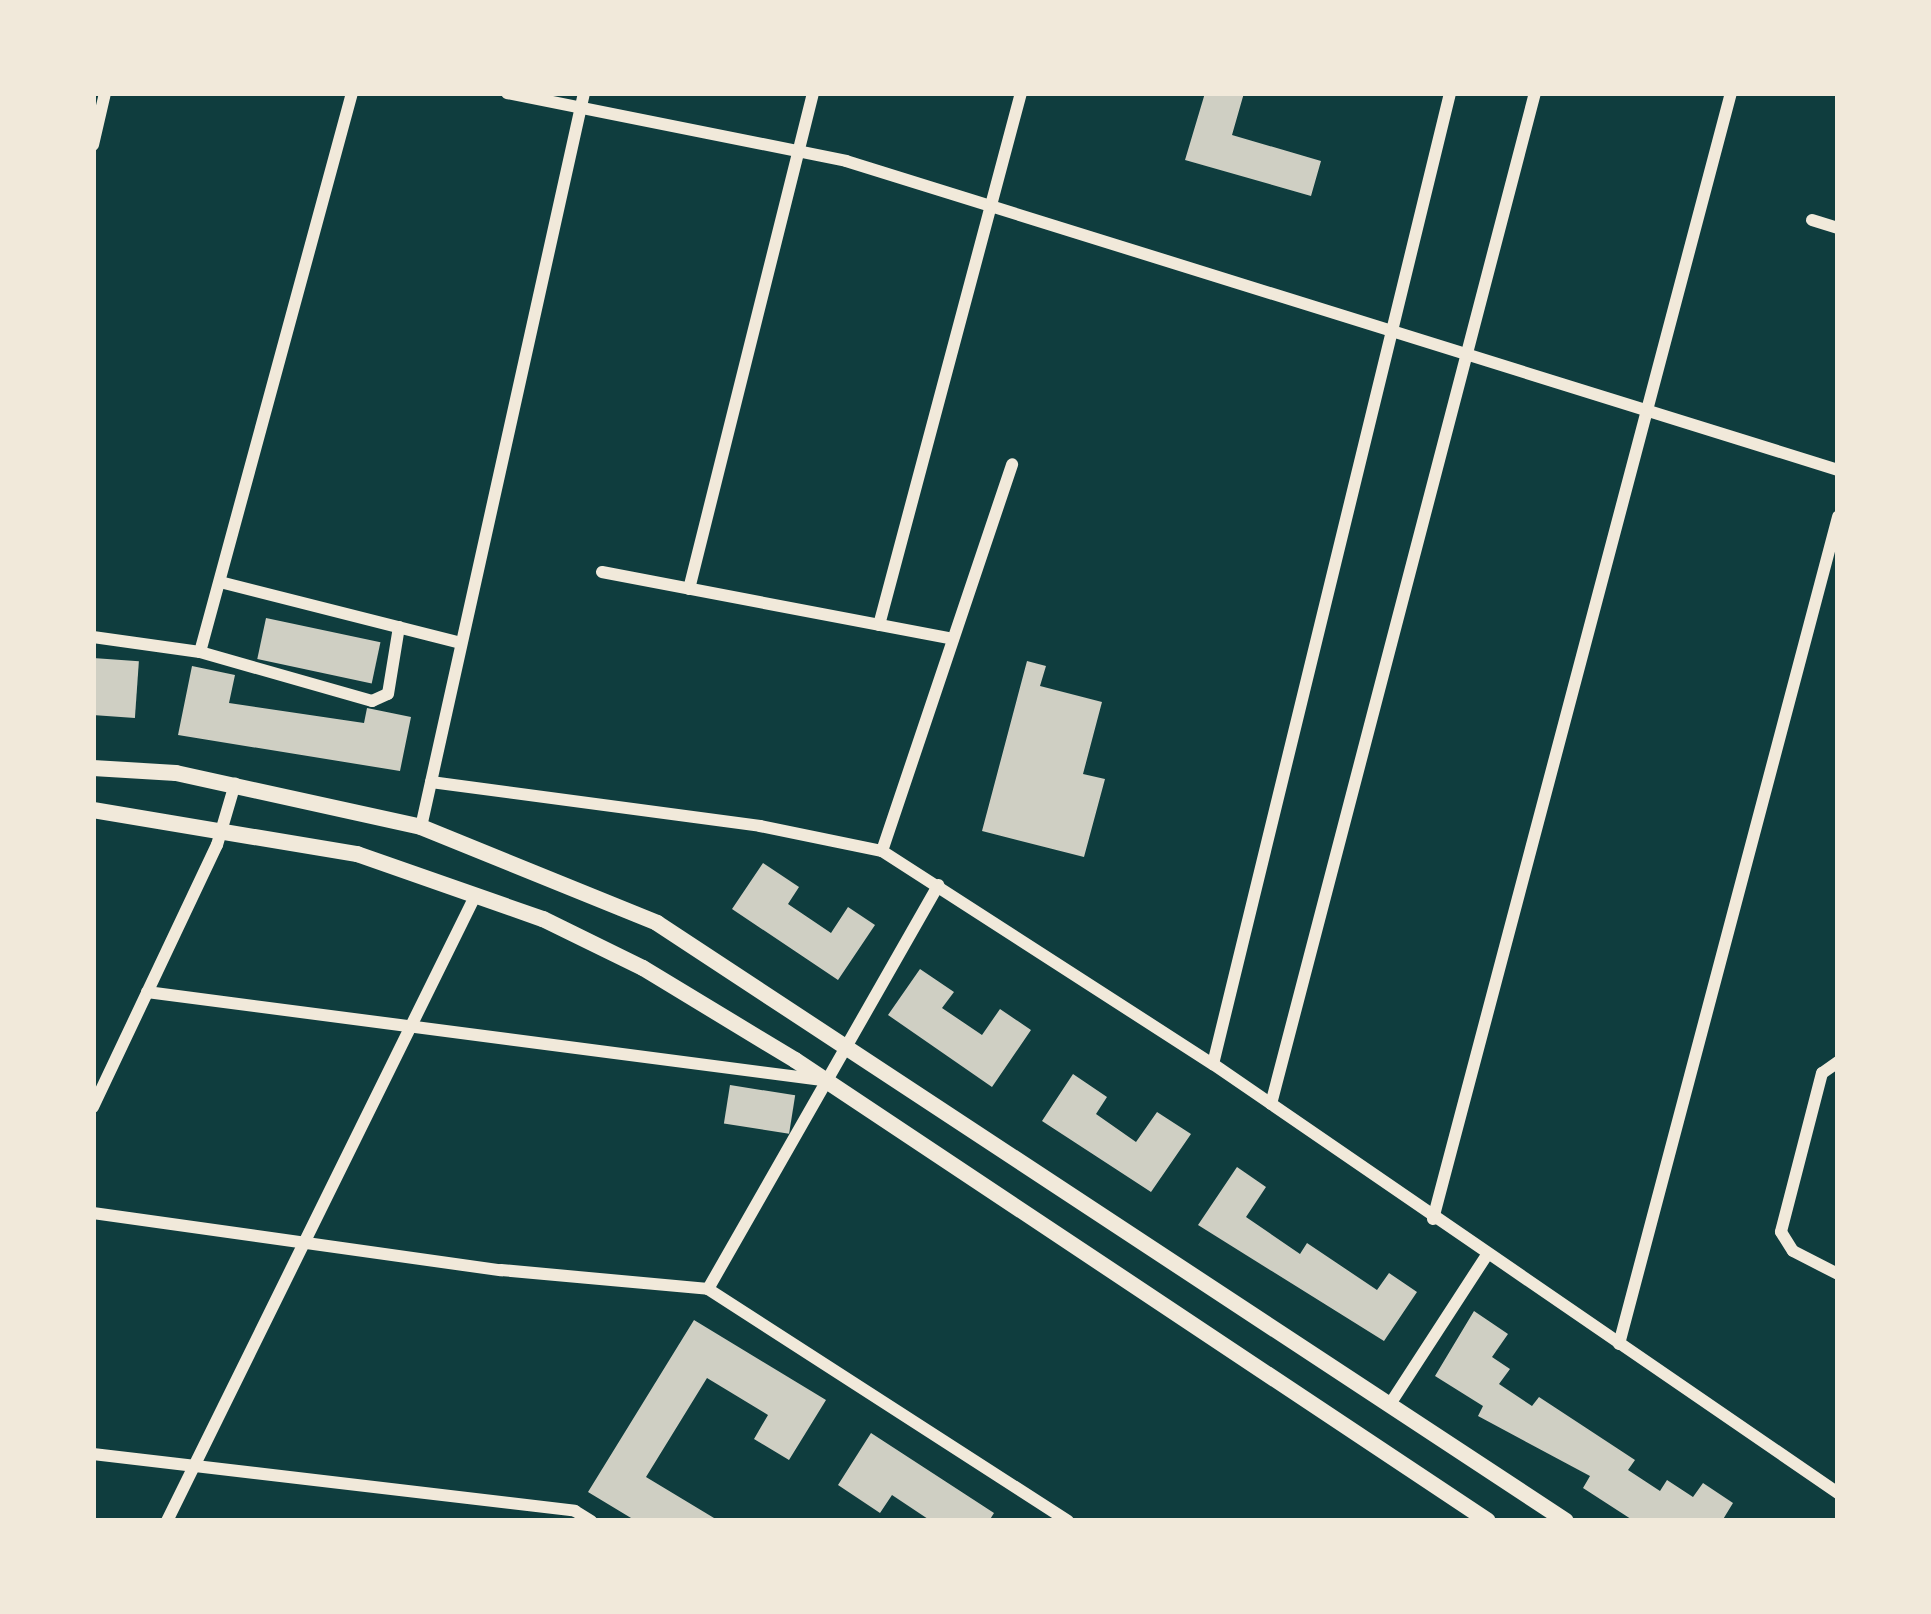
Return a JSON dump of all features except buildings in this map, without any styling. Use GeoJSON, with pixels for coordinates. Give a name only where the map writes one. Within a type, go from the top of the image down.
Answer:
{"type":"FeatureCollection","features":[{"type":"Feature","properties":{"kind":"main road"},"geometry":{"type":"LineString","coordinates":[[93,768],[235,784],[421,827],[657,923],[1392,1401],[1566,1521]]}},
{"type":"Feature","properties":{"kind":"main road"},"geometry":{"type":"LineString","coordinates":[[93,810],[224,826],[357,854],[476,894],[643,968],[823,1081],[1480,1518]]}},
{"type":"Feature","properties":{"kind":"street"},"geometry":{"type":"LineString","coordinates":[[93,145],[105,93]]}},
{"type":"Feature","properties":{"kind":"street"},"geometry":{"type":"LineString","coordinates":[[200,652],[352,93]]}},
{"type":"Feature","properties":{"kind":"street"},"geometry":{"type":"LineString","coordinates":[[507,93],[797,147],[990,202],[1838,470]]}},
{"type":"Feature","properties":{"kind":"street"},"geometry":{"type":"LineString","coordinates":[[421,827],[457,643],[584,93]]}},
{"type":"Feature","properties":{"kind":"street"},"geometry":{"type":"LineString","coordinates":[[689,589],[813,93]]}},
{"type":"Feature","properties":{"kind":"street"},"geometry":{"type":"LineString","coordinates":[[879,625],[1021,93]]}},
{"type":"Feature","properties":{"kind":"street"},"geometry":{"type":"LineString","coordinates":[[1213,1064],[1450,93]]}},
{"type":"Feature","properties":{"kind":"street"},"geometry":{"type":"LineString","coordinates":[[1271,1104],[1535,93]]}},
{"type":"Feature","properties":{"kind":"street"},"geometry":{"type":"LineString","coordinates":[[1433,1219],[1644,407],[1731,93]]}},
{"type":"Feature","properties":{"kind":"street"},"geometry":{"type":"LineString","coordinates":[[1813,220],[1838,228]]}},
{"type":"Feature","properties":{"kind":"street"},"geometry":{"type":"LineString","coordinates":[[882,851],[948,638],[1012,464]]}},
{"type":"Feature","properties":{"kind":"street"},"geometry":{"type":"LineString","coordinates":[[1618,1344],[1838,517]]}},
{"type":"Feature","properties":{"kind":"street"},"geometry":{"type":"LineString","coordinates":[[602,572],[948,638]]}},
{"type":"Feature","properties":{"kind":"street"},"geometry":{"type":"LineString","coordinates":[[220,582],[457,643]]}},
{"type":"Feature","properties":{"kind":"street"},"geometry":{"type":"LineString","coordinates":[[93,638],[200,652],[372,701],[388,694],[398,628]]}},
{"type":"Feature","properties":{"kind":"street"},"geometry":{"type":"LineString","coordinates":[[431,782],[760,826],[882,851],[1213,1064],[1486,1256],[1838,1493]]}},
{"type":"Feature","properties":{"kind":"street"},"geometry":{"type":"LineString","coordinates":[[93,1107],[224,826],[235,784]]}},
{"type":"Feature","properties":{"kind":"street"},"geometry":{"type":"LineString","coordinates":[[708,1289],[844,1041],[938,885]]}},
{"type":"Feature","properties":{"kind":"street"},"geometry":{"type":"LineString","coordinates":[[167,1521],[476,894]]}},
{"type":"Feature","properties":{"kind":"street"},"geometry":{"type":"LineString","coordinates":[[147,992],[823,1081]]}},
{"type":"Feature","properties":{"kind":"street"},"geometry":{"type":"LineString","coordinates":[[1838,1062],[1822,1072],[1781,1232],[1793,1251],[1838,1274]]}},
{"type":"Feature","properties":{"kind":"street"},"geometry":{"type":"LineString","coordinates":[[93,1213],[304,1245],[708,1289],[1046,1515],[1068,1521]]}},
{"type":"Feature","properties":{"kind":"street"},"geometry":{"type":"LineString","coordinates":[[1392,1401],[1486,1256]]}},
{"type":"Feature","properties":{"kind":"street"},"geometry":{"type":"LineString","coordinates":[[93,1454],[575,1511],[591,1521]]}}]}
